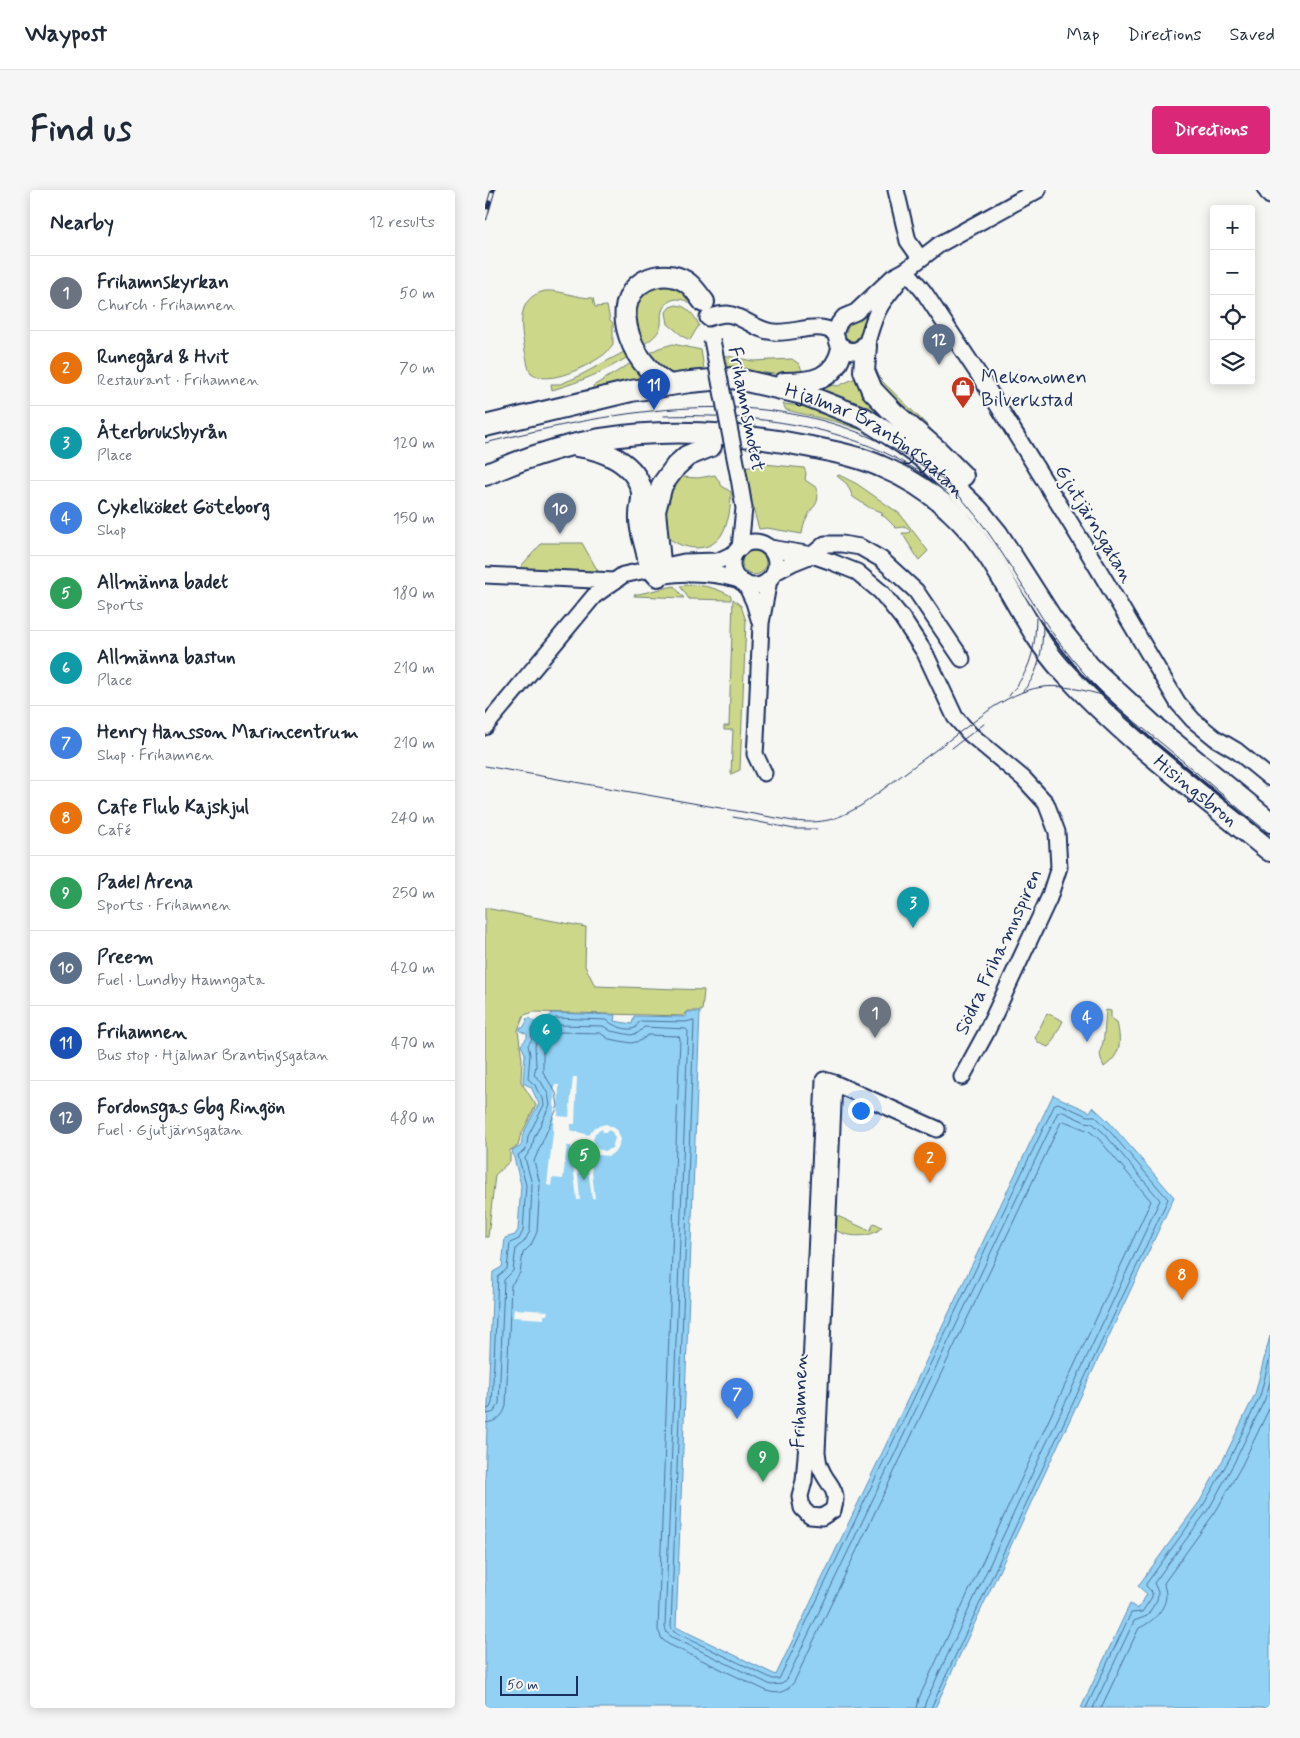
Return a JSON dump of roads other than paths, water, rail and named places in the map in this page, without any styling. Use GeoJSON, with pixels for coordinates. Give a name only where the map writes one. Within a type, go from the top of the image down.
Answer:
{"type":"FeatureCollection","features":[{"type":"Feature","properties":{"kind":"main road"},"geometry":{"type":"LineString","coordinates":[[669,385],[649,369],[633,345],[627,321],[628,300],[642,282],[662,275],[671,276],[689,284],[706,310]]}},
{"type":"Feature","properties":{"kind":"main road"},"geometry":{"type":"LineString","coordinates":[[764,384],[812,382],[825,375],[837,364],[839,341]]}},
{"type":"Feature","properties":{"kind":"main road"},"geometry":{"type":"LineString","coordinates":[[866,346],[864,371],[872,390],[893,412],[937,450],[963,477],[991,518],[997,534]]}},
{"type":"Feature","properties":{"kind":"main road","name":"Hjalmar Brantingsgatan"},"geometry":{"type":"LineString","coordinates":[[489,423],[605,396],[669,385],[733,378],[803,394],[864,418],[904,444],[945,477],[979,511],[997,534],[1071,645],[1089,666],[1158,730]]}},
{"type":"Feature","properties":{"kind":"main road","name":"Hjalmar Brantingsgatan"},"geometry":{"type":"LineString","coordinates":[[485,475],[537,454],[570,446],[613,437],[675,433],[752,436],[834,452],[879,465],[924,490],[959,519],[985,550],[1047,651],[1069,678],[1145,749]]}},
{"type":"Feature","properties":{"kind":"main road"},"geometry":{"type":"LineString","coordinates":[[570,446],[598,450],[659,446],[711,446],[771,451],[821,458],[878,477],[939,514],[965,542],[993,579],[1016,615],[1035,633]]}},
{"type":"Feature","properties":{"kind":"main road"},"geometry":{"type":"LineString","coordinates":[[656,570],[655,511],[662,485],[676,466],[687,456],[711,446]]}},
{"type":"Feature","properties":{"kind":"main road"},"geometry":{"type":"LineString","coordinates":[[598,450],[623,463],[632,470],[638,481],[642,493],[640,525],[656,570]]}},
{"type":"Feature","properties":{"kind":"main road","name":"Hisingsbron"},"geometry":{"type":"LineString","coordinates":[[1158,730],[1270,822]]}},
{"type":"Feature","properties":{"kind":"main road","name":"Hisingsbron"},"geometry":{"type":"LineString","coordinates":[[1145,749],[1270,851]]}},
{"type":"Feature","properties":{"kind":"street"},"geometry":{"type":"LineString","coordinates":[[897,190],[908,241],[920,258]]}},
{"type":"Feature","properties":{"kind":"street"},"geometry":{"type":"LineString","coordinates":[[839,341],[839,323],[844,317],[856,312],[893,277],[906,270],[940,244],[1037,190]]}},
{"type":"Feature","properties":{"kind":"street"},"geometry":{"type":"LineString","coordinates":[[1267,190],[1270,196]]}},
{"type":"Feature","properties":{"kind":"street"},"geometry":{"type":"LineString","coordinates":[[866,346],[873,320],[881,305],[906,270]]}},
{"type":"Feature","properties":{"kind":"street","name":"Gjutjärnsgatan"},"geometry":{"type":"LineString","coordinates":[[906,270],[924,292],[979,375],[1081,540],[1178,703],[1193,720],[1237,751],[1270,778]]}},
{"type":"Feature","properties":{"kind":"street","name":"Frihamnsmotet"},"geometry":{"type":"LineString","coordinates":[[767,546],[752,526],[744,508],[706,310],[728,314],[761,330],[773,332],[792,332],[820,327],[830,329],[839,341],[854,351],[866,346]]}},
{"type":"Feature","properties":{"kind":"street","name":"Frihamnsmotet"},"geometry":{"type":"LineString","coordinates":[[737,551],[744,508]]}},
{"type":"Feature","properties":{"kind":"street"},"geometry":{"type":"LineString","coordinates":[[657,541],[684,562]]}},
{"type":"Feature","properties":{"kind":"street"},"geometry":{"type":"LineString","coordinates":[[485,727],[594,596],[623,575],[656,570],[684,562],[718,562],[751,542],[812,555]]}},
{"type":"Feature","properties":{"kind":"street"},"geometry":{"type":"LineString","coordinates":[[656,570],[712,574],[758,585],[812,555],[825,544],[860,547],[881,559],[916,591],[963,659]]}},
{"type":"Feature","properties":{"kind":"street"},"geometry":{"type":"LineString","coordinates":[[764,773],[755,754],[761,624],[776,559],[767,546]]}},
{"type":"Feature","properties":{"kind":"street"},"geometry":{"type":"LineString","coordinates":[[737,551],[733,567],[754,602],[761,624]]}},
{"type":"Feature","properties":{"kind":"street","name":"Södra Frihamnspiren"},"geometry":{"type":"LineString","coordinates":[[812,555],[857,572],[881,592],[903,618],[925,653],[955,717],[970,734],[1024,779],[1046,803],[1057,832],[1059,868],[1049,898],[986,1033],[962,1077]]}},
{"type":"Feature","properties":{"kind":"street"},"geometry":{"type":"LineString","coordinates":[[485,575],[614,581]]}},
{"type":"Feature","properties":{"kind":"street","name":"Frihamnen"},"geometry":{"type":"LineString","coordinates":[[824,1080],[834,1083],[817,1452],[820,1467],[834,1490],[837,1499],[833,1510],[822,1517],[810,1516],[802,1508],[800,1496],[804,1481],[808,1431],[824,1080]]}},
{"type":"Feature","properties":{"kind":"street"},"geometry":{"type":"LineString","coordinates":[[834,1083],[937,1129]]}},
{"type":"Feature","properties":{"kind":"water"},"geometry":{"type":"Polygon","coordinates":[[[687,1012],[700,1012],[676,1627],[776,1675],[1053,1095],[1090,1112],[1093,1107],[1109,1122],[1174,1197],[935,1708],[485,1708],[485,1480],[493,1272],[502,1267],[505,1238],[515,1235],[518,1230],[521,1185],[512,1150],[521,1146],[523,1135],[539,1104],[531,1087],[523,1083],[525,1054],[521,1045],[527,1038],[527,1034],[520,1031],[520,1028],[523,1028],[527,1021],[526,1019],[530,1018],[539,1023],[552,1013],[615,1015],[614,1021],[632,1024],[634,1016],[686,1017],[687,1012]]]}},
{"type":"Feature","properties":{"kind":"water"},"geometry":{"type":"Polygon","coordinates":[[[1270,1336],[1270,1708],[1081,1708],[1130,1604],[1138,1609],[1147,1594],[1138,1586],[1200,1501],[1225,1456],[1255,1394],[1270,1336]]]}},
{"type":"Feature","properties":{"kind":"tram line"},"geometry":{"type":"LineString","coordinates":[[485,443],[588,420],[640,412],[693,408],[745,408],[797,415],[847,428],[896,450],[939,477],[952,488],[976,515],[997,545],[1040,615],[1093,683],[1123,712],[1270,834]]}},
{"type":"Feature","properties":{"kind":"tram line"},"geometry":{"type":"LineString","coordinates":[[664,416],[739,418],[777,422],[815,429],[852,439],[887,454],[919,472],[949,495]]}},
{"type":"Feature","properties":{"kind":"tram line"},"geometry":{"type":"LineString","coordinates":[[1009,696],[1027,668],[1033,650],[1036,618]]}},
{"type":"Feature","properties":{"kind":"tram line"},"geometry":{"type":"LineString","coordinates":[[1022,692],[1033,676],[1040,658],[1043,620]]}},
{"type":"Feature","properties":{"kind":"tram line"},"geometry":{"type":"LineString","coordinates":[[485,766],[793,821],[822,821],[845,814],[862,805],[992,708],[1021,692],[1034,688],[1060,687],[1074,688],[1106,696]]}},
{"type":"Feature","properties":{"kind":"tram line"},"geometry":{"type":"LineString","coordinates":[[952,748],[984,724]]}},
{"type":"Feature","properties":{"kind":"tram line"},"geometry":{"type":"LineString","coordinates":[[733,817],[794,829],[817,829]]}},
{"type":"Feature","properties":{"kind":"railway"},"geometry":{"type":"LineString","coordinates":[[485,218],[493,190]]}},
{"type":"Feature","properties":{"kind":"place","name":"Fordonsgas Gbg Ringön"},"geometry":{"type":"Point","coordinates":[939,365]}},
{"type":"Feature","properties":{"kind":"place","name":"Mekonomen Bilverkstad"},"geometry":{"type":"Point","coordinates":[963,409]}},
{"type":"Feature","properties":{"kind":"place","name":"Frihamnen"},"geometry":{"type":"Point","coordinates":[654,410]}},
{"type":"Feature","properties":{"kind":"place","name":"Preem"},"geometry":{"type":"Point","coordinates":[560,534]}},
{"type":"Feature","properties":{"kind":"place","name":"Återbruksbyrån"},"geometry":{"type":"Point","coordinates":[913,928]}},
{"type":"Feature","properties":{"kind":"place","name":"Frihamnskyrkan"},"geometry":{"type":"Point","coordinates":[875,1038]}},
{"type":"Feature","properties":{"kind":"place","name":"Cykelköket Göteborg"},"geometry":{"type":"Point","coordinates":[1087,1042]}},
{"type":"Feature","properties":{"kind":"place","name":"Allmänna bastun"},"geometry":{"type":"Point","coordinates":[546,1055]}},
{"type":"Feature","properties":{"kind":"place","name":"Allmänna badet"},"geometry":{"type":"Point","coordinates":[584,1180]}},
{"type":"Feature","properties":{"kind":"place","name":"Runegård & Hvit"},"geometry":{"type":"Point","coordinates":[930,1183]}},
{"type":"Feature","properties":{"kind":"place","name":"Cafe Flub Kajskjul"},"geometry":{"type":"Point","coordinates":[1182,1300]}},
{"type":"Feature","properties":{"kind":"place","name":"Henry Hansson Marincentrum"},"geometry":{"type":"Point","coordinates":[737,1419]}},
{"type":"Feature","properties":{"kind":"place","name":"Padel Arena"},"geometry":{"type":"Point","coordinates":[763,1482]}}]}
